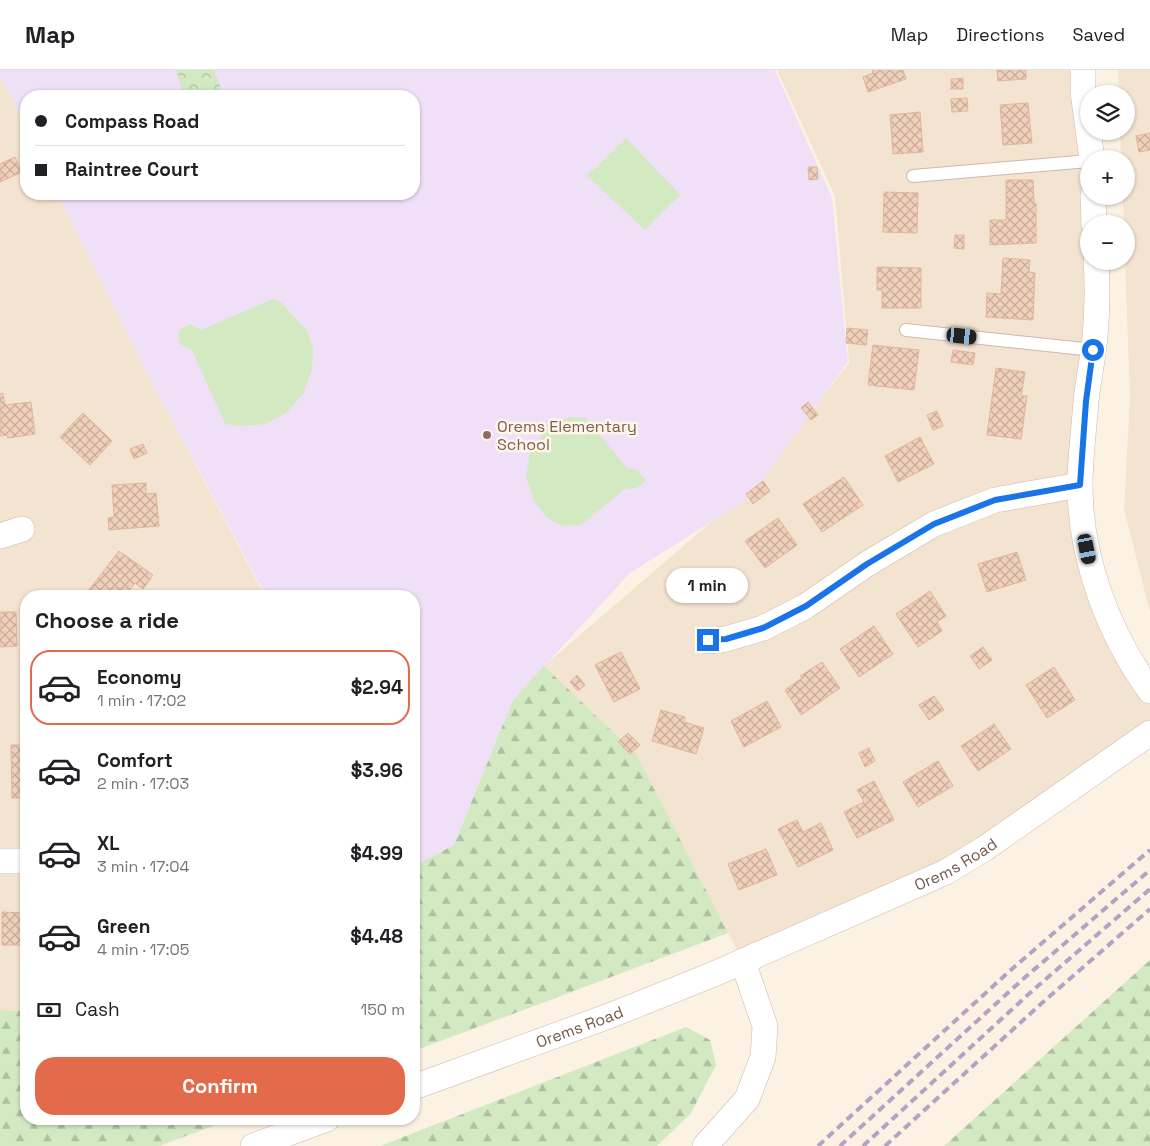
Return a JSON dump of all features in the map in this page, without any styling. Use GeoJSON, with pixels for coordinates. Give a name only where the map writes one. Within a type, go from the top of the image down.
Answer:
{"type":"FeatureCollection","features":[{"type":"Feature","properties":{"kind":"street"},"geometry":{"type":"LineString","coordinates":[[1083,70],[1083,92],[1089,150]]}},
{"type":"Feature","properties":{"kind":"street"},"geometry":{"type":"LineString","coordinates":[[1096,270],[1093,350],[1086,401],[1080,485],[1084,531],[1090,567],[1104,605],[1124,649],[1150,691]]}},
{"type":"Feature","properties":{"kind":"street"},"geometry":{"type":"LineString","coordinates":[[708,640],[726,639],[763,628],[806,606],[867,564],[934,524],[995,500],[1080,485]]}},
{"type":"Feature","properties":{"kind":"street","name":"Orems Road"},"geometry":{"type":"LineString","coordinates":[[420,1085],[609,1016],[743,962],[946,872],[984,849],[1150,733]]}},
{"type":"Feature","properties":{"kind":"street"},"geometry":{"type":"LineString","coordinates":[[0,861],[20,861]]}},
{"type":"Feature","properties":{"kind":"street"},"geometry":{"type":"LineString","coordinates":[[704,1146],[747,1098],[763,1057],[765,1026],[743,962]]}},
{"type":"Feature","properties":{"kind":"street"},"geometry":{"type":"LineString","coordinates":[[253,1146],[311,1125]]}},
{"type":"Feature","properties":{"kind":"lane"},"geometry":{"type":"LineString","coordinates":[[913,176],[1080,161]]}},
{"type":"Feature","properties":{"kind":"lane"},"geometry":{"type":"LineString","coordinates":[[906,330],[1093,350]]}},
{"type":"Feature","properties":{"kind":"shaded area","name":"Orems Elementary School"},"geometry":{"type":"Polygon","coordinates":[[[0,70],[775,70],[832,198],[848,362],[749,498],[630,573],[513,700],[454,845],[420,863],[420,590],[263,590],[146,371],[61,200],[420,200],[420,90],[20,90],[20,116],[0,75],[0,70]]]}},
{"type":"Feature","properties":{"kind":"shaded area"},"geometry":{"type":"Polygon","coordinates":[[[777,70],[1083,70],[1084,85],[1080,85],[1080,140],[1088,140],[1088,150],[1080,150],[1080,205],[1089,205],[1089,215],[1080,215],[1080,270],[1089,270],[1080,485],[1114,627],[1150,691],[1150,733],[984,849],[743,962],[636,754],[544,666],[754,485],[849,363],[835,196],[777,70]]]}},
{"type":"Feature","properties":{"kind":"shaded area"},"geometry":{"type":"Polygon","coordinates":[[[1118,70],[1150,70],[1150,612],[1124,509],[1130,397],[1125,270],[1135,270],[1135,215],[1124,215],[1123,205],[1135,205],[1135,150],[1121,150],[1120,140],[1135,140],[1135,85],[1119,85],[1118,70]]]}},
{"type":"Feature","properties":{"kind":"shaded area"},"geometry":{"type":"Polygon","coordinates":[[[0,75],[20,116],[20,200],[61,200],[146,371],[262,590],[20,590],[20,1011],[0,1010],[0,75]]]}},
{"type":"Feature","properties":{"kind":"green space"},"geometry":{"type":"Polygon","coordinates":[[[176,70],[214,70],[222,90],[182,90],[176,70]]]}},
{"type":"Feature","properties":{"kind":"green space"},"geometry":{"type":"Polygon","coordinates":[[[626,138],[680,195],[645,230],[587,176],[626,138]]]}},
{"type":"Feature","properties":{"kind":"green space"},"geometry":{"type":"Polygon","coordinates":[[[273,299],[281,302],[307,331],[313,348],[312,369],[303,394],[287,412],[266,424],[241,426],[225,424],[192,350],[180,344],[178,334],[182,328],[191,324],[201,330],[273,299]]]}},
{"type":"Feature","properties":{"kind":"green space"},"geometry":{"type":"Polygon","coordinates":[[[569,417],[586,418],[627,468],[636,469],[646,480],[637,488],[625,489],[581,525],[562,526],[546,517],[535,502],[526,478],[530,451],[545,431],[569,417]]]}},
{"type":"Feature","properties":{"kind":"green space"},"geometry":{"type":"Polygon","coordinates":[[[544,666],[636,754],[728,933],[420,1049],[420,863],[454,845],[513,700],[544,666]]]}},
{"type":"Feature","properties":{"kind":"green space"},"geometry":{"type":"Polygon","coordinates":[[[1150,960],[1150,1146],[944,1146],[1150,960]]]}},
{"type":"Feature","properties":{"kind":"green space"},"geometry":{"type":"Polygon","coordinates":[[[0,1010],[20,1011],[20,1125],[216,1125],[159,1146],[0,1146],[0,1010]]]}},
{"type":"Feature","properties":{"kind":"green space"},"geometry":{"type":"Polygon","coordinates":[[[686,1027],[710,1040],[716,1065],[691,1113],[657,1146],[380,1146],[686,1027]]]}},
{"type":"Feature","properties":{"kind":"building"},"geometry":{"type":"Polygon","coordinates":[[[872,70],[903,70],[906,79],[868,92],[863,77],[873,73],[872,70]]]}},
{"type":"Feature","properties":{"kind":"building"},"geometry":{"type":"Polygon","coordinates":[[[997,70],[1026,70],[1026,79],[998,81],[997,70]]]}},
{"type":"Feature","properties":{"kind":"building"},"geometry":{"type":"Polygon","coordinates":[[[963,78],[963,89],[951,89],[951,79],[963,78]]]}},
{"type":"Feature","properties":{"kind":"building"},"geometry":{"type":"Polygon","coordinates":[[[967,98],[968,111],[952,112],[951,99],[967,98]]]}},
{"type":"Feature","properties":{"kind":"building"},"geometry":{"type":"Polygon","coordinates":[[[1028,103],[1032,143],[1003,145],[1000,105],[1028,103]]]}},
{"type":"Feature","properties":{"kind":"building"},"geometry":{"type":"Polygon","coordinates":[[[920,112],[923,152],[893,154],[890,115],[920,112]]]}},
{"type":"Feature","properties":{"kind":"building"},"geometry":{"type":"Polygon","coordinates":[[[1150,133],[1150,150],[1139,152],[1136,136],[1150,133]]]}},
{"type":"Feature","properties":{"kind":"building"},"geometry":{"type":"Polygon","coordinates":[[[15,157],[20,168],[20,173],[0,182],[0,164],[15,157]]]}},
{"type":"Feature","properties":{"kind":"building"},"geometry":{"type":"Polygon","coordinates":[[[808,167],[817,167],[818,179],[809,180],[808,167]]]}},
{"type":"Feature","properties":{"kind":"building"},"geometry":{"type":"Polygon","coordinates":[[[1006,180],[1033,180],[1034,203],[1036,203],[1036,243],[990,245],[990,220],[1006,220],[1006,180]]]}},
{"type":"Feature","properties":{"kind":"building"},"geometry":{"type":"Polygon","coordinates":[[[884,192],[918,193],[917,233],[883,232],[884,192]]]}},
{"type":"Feature","properties":{"kind":"building"},"geometry":{"type":"Polygon","coordinates":[[[955,235],[964,235],[964,249],[954,248],[955,235]]]}},
{"type":"Feature","properties":{"kind":"building"},"geometry":{"type":"Polygon","coordinates":[[[1003,258],[1030,260],[1029,272],[1035,273],[1033,320],[986,317],[987,293],[1001,294],[1003,258]]]}},
{"type":"Feature","properties":{"kind":"building"},"geometry":{"type":"Polygon","coordinates":[[[877,267],[921,268],[921,308],[882,308],[882,290],[877,290],[877,267]]]}},
{"type":"Feature","properties":{"kind":"building"},"geometry":{"type":"Polygon","coordinates":[[[847,328],[868,330],[866,345],[846,343],[847,328]]]}},
{"type":"Feature","properties":{"kind":"building"},"geometry":{"type":"Polygon","coordinates":[[[873,345],[919,350],[914,390],[868,385],[873,345]]]}},
{"type":"Feature","properties":{"kind":"building"},"geometry":{"type":"Polygon","coordinates":[[[953,350],[975,353],[973,365],[951,362],[953,350]]]}},
{"type":"Feature","properties":{"kind":"building"},"geometry":{"type":"Polygon","coordinates":[[[996,368],[1025,372],[1021,396],[1027,396],[1021,439],[987,435],[996,368]]]}},
{"type":"Feature","properties":{"kind":"building"},"geometry":{"type":"Polygon","coordinates":[[[3,393],[5,405],[31,402],[35,434],[8,438],[7,435],[0,436],[0,394],[3,393]]]}},
{"type":"Feature","properties":{"kind":"building"},"geometry":{"type":"Polygon","coordinates":[[[808,402],[818,415],[811,420],[801,408],[808,402]]]}},
{"type":"Feature","properties":{"kind":"building"},"geometry":{"type":"Polygon","coordinates":[[[937,411],[943,426],[933,430],[927,415],[937,411]]]}},
{"type":"Feature","properties":{"kind":"building"},"geometry":{"type":"Polygon","coordinates":[[[83,413],[112,441],[90,465],[60,437],[83,413]]]}},
{"type":"Feature","properties":{"kind":"building"},"geometry":{"type":"Polygon","coordinates":[[[920,437],[934,464],[898,482],[885,456],[920,437]]]}},
{"type":"Feature","properties":{"kind":"building"},"geometry":{"type":"Polygon","coordinates":[[[143,444],[147,453],[134,459],[130,449],[143,444]]]}},
{"type":"Feature","properties":{"kind":"building"},"geometry":{"type":"Polygon","coordinates":[[[844,477],[863,505],[822,532],[803,504],[844,477]]]}},
{"type":"Feature","properties":{"kind":"building"},"geometry":{"type":"Polygon","coordinates":[[[763,481],[770,491],[753,504],[746,494],[763,481]]]}},
{"type":"Feature","properties":{"kind":"building"},"geometry":{"type":"Polygon","coordinates":[[[146,483],[146,494],[156,493],[159,526],[109,530],[108,518],[114,517],[112,485],[146,483]]]}},
{"type":"Feature","properties":{"kind":"building"},"geometry":{"type":"Polygon","coordinates":[[[778,518],[797,545],[765,568],[745,541],[778,518]]]}},
{"type":"Feature","properties":{"kind":"building"},"geometry":{"type":"Polygon","coordinates":[[[119,551],[153,575],[143,589],[135,583],[130,590],[89,590],[119,551]]]}},
{"type":"Feature","properties":{"kind":"building"},"geometry":{"type":"Polygon","coordinates":[[[1017,552],[1026,580],[987,592],[978,564],[1017,552]]]}},
{"type":"Feature","properties":{"kind":"building"},"geometry":{"type":"Polygon","coordinates":[[[930,591],[946,616],[937,622],[942,631],[918,647],[896,614],[930,591]]]}},
{"type":"Feature","properties":{"kind":"building"},"geometry":{"type":"Polygon","coordinates":[[[0,612],[16,612],[17,646],[0,647],[0,612]]]}},
{"type":"Feature","properties":{"kind":"building"},"geometry":{"type":"Polygon","coordinates":[[[874,626],[893,654],[859,677],[840,649],[874,626]]]}},
{"type":"Feature","properties":{"kind":"building"},"geometry":{"type":"Polygon","coordinates":[[[983,647],[992,660],[979,669],[970,656],[983,647]]]}},
{"type":"Feature","properties":{"kind":"building"},"geometry":{"type":"Polygon","coordinates":[[[621,652],[640,689],[614,702],[595,665],[621,652]]]}},
{"type":"Feature","properties":{"kind":"building"},"geometry":{"type":"Polygon","coordinates":[[[822,662],[840,688],[801,715],[785,690],[802,678],[800,676],[822,662]]]}},
{"type":"Feature","properties":{"kind":"building"},"geometry":{"type":"Polygon","coordinates":[[[1054,667],[1075,700],[1047,718],[1026,685],[1054,667]]]}},
{"type":"Feature","properties":{"kind":"building"},"geometry":{"type":"Polygon","coordinates":[[[577,675],[585,685],[578,691],[570,682],[577,675]]]}},
{"type":"Feature","properties":{"kind":"building"},"geometry":{"type":"Polygon","coordinates":[[[934,696],[944,710],[929,720],[919,705],[934,696]]]}},
{"type":"Feature","properties":{"kind":"building"},"geometry":{"type":"Polygon","coordinates":[[[767,701],[781,727],[744,747],[731,721],[767,701]]]}},
{"type":"Feature","properties":{"kind":"building"},"geometry":{"type":"Polygon","coordinates":[[[661,710],[685,717],[684,722],[704,728],[696,754],[652,741],[661,710]]]}},
{"type":"Feature","properties":{"kind":"building"},"geometry":{"type":"Polygon","coordinates":[[[994,724],[1011,749],[978,771],[961,746],[994,724]]]}},
{"type":"Feature","properties":{"kind":"building"},"geometry":{"type":"Polygon","coordinates":[[[628,733],[640,745],[630,754],[618,742],[628,733]]]}},
{"type":"Feature","properties":{"kind":"building"},"geometry":{"type":"Polygon","coordinates":[[[11,745],[20,745],[20,798],[12,798],[11,745]]]}},
{"type":"Feature","properties":{"kind":"building"},"geometry":{"type":"Polygon","coordinates":[[[869,748],[875,761],[865,767],[859,753],[869,748]]]}},
{"type":"Feature","properties":{"kind":"building"},"geometry":{"type":"Polygon","coordinates":[[[938,761],[953,786],[918,807],[903,782],[938,761]]]}},
{"type":"Feature","properties":{"kind":"building"},"geometry":{"type":"Polygon","coordinates":[[[874,781],[894,820],[857,838],[844,812],[864,802],[857,790],[874,781]]]}},
{"type":"Feature","properties":{"kind":"building"},"geometry":{"type":"Polygon","coordinates":[[[797,820],[803,832],[821,823],[833,850],[798,867],[778,829],[797,820]]]}},
{"type":"Feature","properties":{"kind":"building"},"geometry":{"type":"Polygon","coordinates":[[[766,849],[777,875],[739,890],[728,864],[766,849]]]}},
{"type":"Feature","properties":{"kind":"building"},"geometry":{"type":"Polygon","coordinates":[[[2,912],[20,913],[20,945],[2,945],[2,912]]]}},
{"type":"Feature","properties":{"kind":"railway"},"geometry":{"type":"LineString","coordinates":[[818,1146],[1013,968],[1150,850]]}},
{"type":"Feature","properties":{"kind":"railway"},"geometry":{"type":"LineString","coordinates":[[840,1146],[1022,980],[1150,870]]}},
{"type":"Feature","properties":{"kind":"railway"},"geometry":{"type":"LineString","coordinates":[[863,1146],[1032,991],[1150,889]]}},
{"type":"Feature","properties":{"kind":"railway"},"geometry":{"type":"LineString","coordinates":[[885,1146],[1042,1003],[1150,909]]}},
{"type":"Feature","properties":{"kind":"place","name":"Orems Elementary School"},"geometry":{"type":"Point","coordinates":[487,435]}},
{"type":"Feature","properties":{"kind":"route"},"geometry":{"type":"LineString","coordinates":[[708,640],[726,639],[763,628],[806,606],[867,564],[934,524],[995,500],[1080,485],[1086,401],[1093,350]]}}]}
